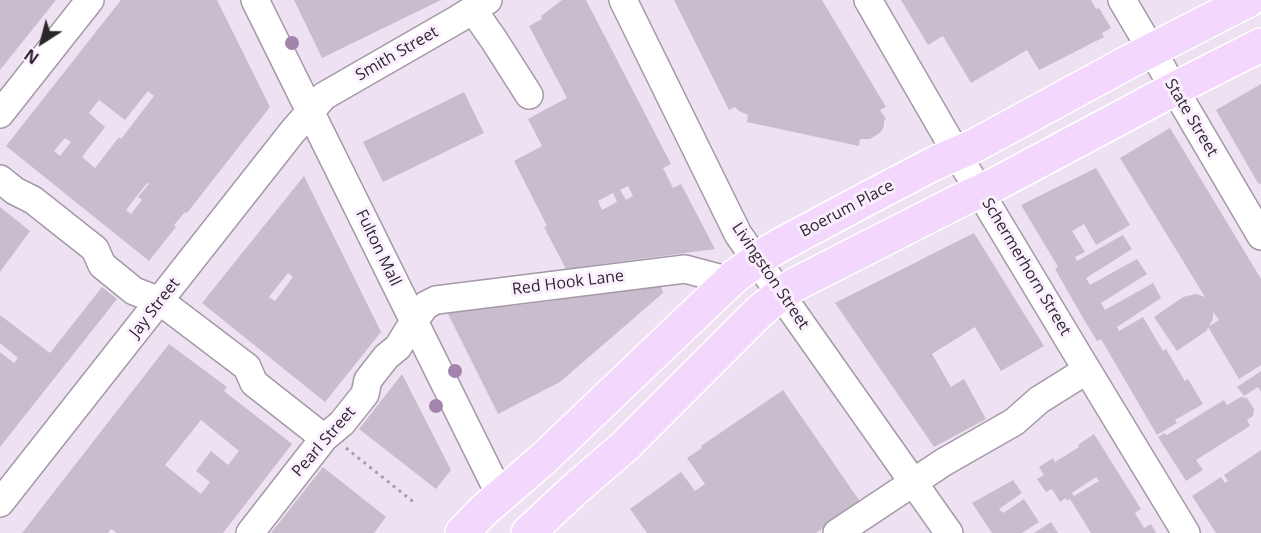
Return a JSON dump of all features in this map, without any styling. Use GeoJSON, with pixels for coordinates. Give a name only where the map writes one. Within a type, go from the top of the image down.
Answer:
{"type":"FeatureCollection","features":[{"type":"Feature","properties":{"kind":"main road","name":"Boerum Place"},"geometry":{"type":"LineString","coordinates":[[462,533],[730,281],[756,260],[793,237],[935,163],[974,146],[1249,0]]}},
{"type":"Feature","properties":{"kind":"main road"},"geometry":{"type":"LineString","coordinates":[[528,533],[626,445],[760,311],[780,294],[807,277],[981,191],[1261,45]]}},
{"type":"Feature","properties":{"kind":"main road"},"geometry":{"type":"LineString","coordinates":[[501,497],[518,533]]}},
{"type":"Feature","properties":{"kind":"street"},"geometry":{"type":"LineString","coordinates":[[0,114],[90,0]]}},
{"type":"Feature","properties":{"kind":"street","name":"Fulton Mall"},"geometry":{"type":"LineString","coordinates":[[255,0],[501,497]]}},
{"type":"Feature","properties":{"kind":"street","name":"Livingston Street"},"geometry":{"type":"LineString","coordinates":[[623,0],[738,234],[949,533]]}},
{"type":"Feature","properties":{"kind":"street","name":"Schermerhorn Street"},"geometry":{"type":"LineString","coordinates":[[868,0],[957,153],[1186,533]]}},
{"type":"Feature","properties":{"kind":"street","name":"State Street"},"geometry":{"type":"LineString","coordinates":[[1122,0],[1259,229]]}},
{"type":"Feature","properties":{"kind":"street"},"geometry":{"type":"LineString","coordinates":[[480,5],[494,40],[529,95]]}},
{"type":"Feature","properties":{"kind":"street","name":"Smith Street"},"geometry":{"type":"LineString","coordinates":[[310,112],[324,96],[480,5]]}},
{"type":"Feature","properties":{"kind":"street","name":"Jay Street"},"geometry":{"type":"LineString","coordinates":[[0,503],[310,112]]}},
{"type":"Feature","properties":{"kind":"street"},"geometry":{"type":"LineString","coordinates":[[0,179],[15,191],[33,200],[95,249],[102,265],[134,291],[160,301],[246,367],[254,383],[333,442]]}},
{"type":"Feature","properties":{"kind":"street","name":"Red Hook Lane"},"geometry":{"type":"LineString","coordinates":[[414,321],[426,305],[436,300],[685,269],[730,281]]}},
{"type":"Feature","properties":{"kind":"street","name":"Pearl Street"},"geometry":{"type":"LineString","coordinates":[[250,533],[333,442],[342,423],[365,394],[368,380],[386,357],[399,347],[414,321]]}},
{"type":"Feature","properties":{"kind":"street"},"geometry":{"type":"LineString","coordinates":[[837,533],[944,462],[1014,422],[1039,400],[1087,370]]}},
{"type":"Feature","properties":{"kind":"path"},"geometry":{"type":"LineString","coordinates":[[333,442],[416,504]]}},
{"type":"Feature","properties":{"kind":"building"},"geometry":{"type":"Polygon","coordinates":[[[0,0],[56,0],[0,70],[0,0]]]}},
{"type":"Feature","properties":{"kind":"building"},"geometry":{"type":"Polygon","coordinates":[[[121,0],[217,0],[270,107],[187,213],[185,212],[174,225],[176,227],[149,261],[6,146],[121,0]],[[148,91],[125,120],[99,100],[89,113],[105,127],[82,157],[95,168],[154,96],[148,91]],[[65,138],[54,151],[60,156],[71,142],[65,138]],[[147,183],[126,210],[131,214],[142,200],[138,197],[149,184],[147,183]]]}},
{"type":"Feature","properties":{"kind":"building"},"geometry":{"type":"Polygon","coordinates":[[[294,0],[441,0],[322,58],[294,0]]]}},
{"type":"Feature","properties":{"kind":"building"},"geometry":{"type":"Polygon","coordinates":[[[562,0],[586,0],[671,164],[663,168],[673,188],[681,184],[715,249],[566,269],[514,161],[542,146],[528,119],[567,98],[529,26],[542,19],[541,16],[562,0]],[[628,186],[620,190],[626,200],[633,196],[628,186]],[[613,193],[598,201],[602,210],[617,202],[613,193]]]}},
{"type":"Feature","properties":{"kind":"building"},"geometry":{"type":"Polygon","coordinates":[[[674,0],[822,0],[886,107],[880,110],[886,119],[881,132],[870,139],[860,139],[859,146],[747,122],[748,115],[735,107],[729,110],[674,0]]]}},
{"type":"Feature","properties":{"kind":"building"},"geometry":{"type":"Polygon","coordinates":[[[901,0],[1091,0],[1096,9],[1099,8],[1111,28],[1102,33],[1104,37],[1039,70],[1027,50],[971,83],[943,36],[928,45],[901,0]]]}},
{"type":"Feature","properties":{"kind":"building"},"geometry":{"type":"Polygon","coordinates":[[[1261,84],[1261,184],[1258,183],[1216,110],[1261,84]]]}},
{"type":"Feature","properties":{"kind":"building"},"geometry":{"type":"Polygon","coordinates":[[[464,92],[484,133],[383,182],[363,142],[464,92]]]}},
{"type":"Feature","properties":{"kind":"building"},"geometry":{"type":"Polygon","coordinates":[[[1170,128],[1261,279],[1261,365],[1239,379],[1208,327],[1206,331],[1177,351],[1154,317],[1183,297],[1196,294],[1205,297],[1120,158],[1170,128]],[[1213,312],[1213,319],[1209,327],[1219,320],[1213,312]]]}},
{"type":"Feature","properties":{"kind":"building"},"geometry":{"type":"Polygon","coordinates":[[[1096,168],[1130,225],[1096,245],[1084,224],[1072,231],[1085,252],[1075,257],[1077,261],[1123,235],[1132,249],[1086,278],[1090,285],[1137,259],[1147,274],[1101,303],[1105,310],[1153,283],[1161,298],[1117,327],[1119,331],[1143,317],[1163,351],[1166,349],[1185,381],[1188,379],[1203,404],[1175,420],[1177,423],[1157,435],[1101,339],[1097,341],[1083,318],[1055,269],[1058,267],[1021,205],[1096,168]]]}},
{"type":"Feature","properties":{"kind":"building"},"geometry":{"type":"Polygon","coordinates":[[[304,176],[381,332],[325,402],[202,303],[304,176]],[[288,273],[269,297],[275,301],[293,277],[288,273]]]}},
{"type":"Feature","properties":{"kind":"building"},"geometry":{"type":"Polygon","coordinates":[[[0,207],[30,231],[0,272],[0,207]]]}},
{"type":"Feature","properties":{"kind":"building"},"geometry":{"type":"Polygon","coordinates":[[[974,233],[1044,346],[1001,371],[975,327],[932,354],[951,387],[964,379],[986,419],[934,447],[835,303],[974,233]]]}},
{"type":"Feature","properties":{"kind":"building"},"geometry":{"type":"Polygon","coordinates":[[[661,286],[663,293],[560,382],[498,414],[447,312],[519,305],[661,286]]]}},
{"type":"Feature","properties":{"kind":"building"},"geometry":{"type":"Polygon","coordinates":[[[102,287],[117,299],[0,447],[0,352],[14,363],[18,358],[0,343],[0,315],[50,353],[102,287]]]}},
{"type":"Feature","properties":{"kind":"building"},"geometry":{"type":"Polygon","coordinates":[[[169,344],[227,387],[224,391],[292,444],[223,533],[117,533],[111,529],[108,533],[22,533],[169,344]],[[201,420],[165,465],[201,494],[210,482],[196,471],[211,451],[228,465],[239,451],[201,420]]]}},
{"type":"Feature","properties":{"kind":"building"},"geometry":{"type":"Polygon","coordinates":[[[1261,371],[1261,392],[1258,387],[1244,396],[1237,387],[1261,371]]]}},
{"type":"Feature","properties":{"kind":"building"},"geometry":{"type":"Polygon","coordinates":[[[402,374],[451,470],[436,489],[359,429],[402,374]]]}},
{"type":"Feature","properties":{"kind":"building"},"geometry":{"type":"Polygon","coordinates":[[[783,390],[861,503],[816,533],[647,533],[630,509],[681,472],[695,491],[705,484],[687,458],[783,390]]]}},
{"type":"Feature","properties":{"kind":"building"},"geometry":{"type":"Polygon","coordinates":[[[1241,397],[1247,398],[1254,409],[1253,416],[1247,420],[1250,426],[1196,460],[1203,470],[1186,481],[1158,437],[1164,433],[1167,435],[1224,400],[1227,405],[1241,397]]]}},
{"type":"Feature","properties":{"kind":"building"},"geometry":{"type":"Polygon","coordinates":[[[1094,434],[1141,509],[1135,513],[1144,528],[1151,524],[1156,533],[1091,533],[1070,499],[1067,501],[1066,498],[1060,502],[1052,489],[1046,492],[1037,479],[1044,475],[1039,467],[1053,458],[1055,462],[1079,447],[1078,445],[1094,434]],[[1096,477],[1072,493],[1074,496],[1099,481],[1096,477]]]}},
{"type":"Feature","properties":{"kind":"building"},"geometry":{"type":"Polygon","coordinates":[[[1261,450],[1261,533],[1216,533],[1192,496],[1221,477],[1225,483],[1228,481],[1224,475],[1261,450]]]}},
{"type":"Feature","properties":{"kind":"building"},"geometry":{"type":"Polygon","coordinates":[[[323,467],[386,517],[374,533],[271,533],[323,467]]]}},
{"type":"Feature","properties":{"kind":"building"},"geometry":{"type":"Polygon","coordinates":[[[1013,480],[1022,493],[999,509],[1003,513],[1024,499],[1039,522],[1022,533],[992,533],[972,503],[1013,480]]]}},
{"type":"Feature","properties":{"kind":"building"},"geometry":{"type":"Polygon","coordinates":[[[1051,522],[1058,533],[1034,533],[1051,522]]]}}]}
